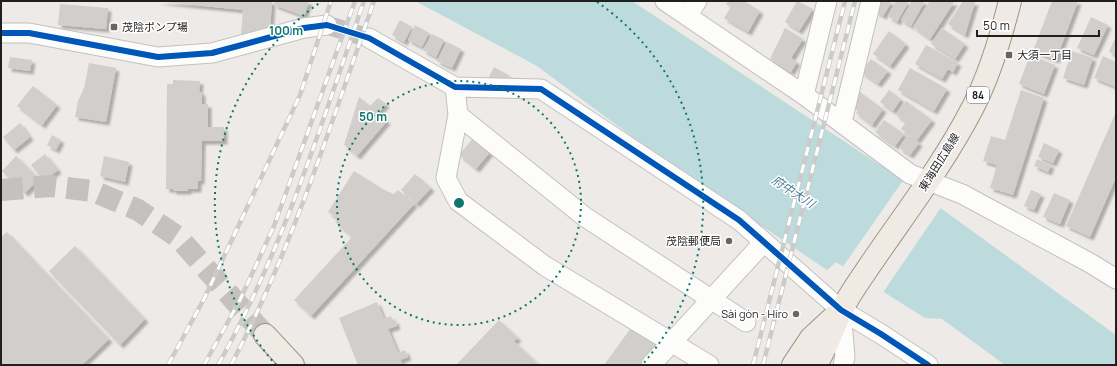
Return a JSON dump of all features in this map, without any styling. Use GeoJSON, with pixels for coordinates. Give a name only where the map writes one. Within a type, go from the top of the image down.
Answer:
{"type":"FeatureCollection","features":[{"type":"Feature","properties":{"kind":"main road","name":"東海田広島線"},"geometry":{"type":"LineString","coordinates":[[816,365],[826,348],[841,310],[926,186],[973,106],[993,60],[1005,3]]}},
{"type":"Feature","properties":{"kind":"main road","name":"東海田広島線"},"geometry":{"type":"LineString","coordinates":[[793,365],[811,338],[841,310]]}},
{"type":"Feature","properties":{"kind":"main road"},"geometry":{"type":"LineString","coordinates":[[265,335],[293,365]]}},
{"type":"Feature","properties":{"kind":"street"},"geometry":{"type":"LineString","coordinates":[[665,1],[692,9],[926,186],[962,194],[1090,262],[1116,279]]}},
{"type":"Feature","properties":{"kind":"street"},"geometry":{"type":"LineString","coordinates":[[804,95],[827,1]]}},
{"type":"Feature","properties":{"kind":"street"},"geometry":{"type":"LineString","coordinates":[[842,122],[871,1]]}},
{"type":"Feature","properties":{"kind":"street"},"geometry":{"type":"LineString","coordinates":[[1,33],[29,33],[158,57],[212,53],[304,28],[327,25]]}},
{"type":"Feature","properties":{"kind":"street"},"geometry":{"type":"LineString","coordinates":[[370,38],[455,87],[541,89],[739,220],[841,310],[928,365]]}},
{"type":"Feature","properties":{"kind":"street"},"geometry":{"type":"LineString","coordinates":[[455,87],[458,115],[446,178],[458,201],[545,266],[709,365]]}},
{"type":"Feature","properties":{"kind":"street"},"geometry":{"type":"LineString","coordinates":[[458,115],[585,217],[746,322]]}},
{"type":"Feature","properties":{"kind":"street"},"geometry":{"type":"LineString","coordinates":[[651,365],[764,242]]}},
{"type":"Feature","properties":{"kind":"street"},"geometry":{"type":"LineString","coordinates":[[841,310],[845,357],[843,365]]}},
{"type":"Feature","properties":{"kind":"water","name":"府中大川"},"geometry":{"type":"Polygon","coordinates":[[[415,1],[632,1],[892,173],[1116,335],[1116,365],[1005,365],[942,319],[925,318],[836,262],[827,270],[661,158],[537,66],[415,1]]]}},
{"type":"Feature","properties":{"kind":"pier"},"geometry":{"type":"Polygon","coordinates":[[[904,179],[942,206],[882,294],[842,268],[904,179]]]}},
{"type":"Feature","properties":{"kind":"building"},"geometry":{"type":"Polygon","coordinates":[[[156,1],[272,1],[270,30],[247,36],[241,35],[243,10],[156,1]]]}},
{"type":"Feature","properties":{"kind":"building"},"geometry":{"type":"Polygon","coordinates":[[[275,1],[309,1],[304,16],[274,5],[275,1]]]}},
{"type":"Feature","properties":{"kind":"building"},"geometry":{"type":"Polygon","coordinates":[[[728,1],[744,1],[760,11],[748,32],[724,18],[731,7],[726,4],[728,1]]]}},
{"type":"Feature","properties":{"kind":"building"},"geometry":{"type":"Polygon","coordinates":[[[797,1],[813,9],[799,31],[785,22],[797,1]]]}},
{"type":"Feature","properties":{"kind":"building"},"geometry":{"type":"Polygon","coordinates":[[[878,1],[892,1],[883,16],[875,11],[878,1]]]}},
{"type":"Feature","properties":{"kind":"building"},"geometry":{"type":"Polygon","coordinates":[[[896,1],[909,1],[897,22],[888,16],[896,1]]]}},
{"type":"Feature","properties":{"kind":"building"},"geometry":{"type":"Polygon","coordinates":[[[912,1],[925,1],[911,26],[901,20],[912,1]]]}},
{"type":"Feature","properties":{"kind":"building"},"geometry":{"type":"Polygon","coordinates":[[[930,1],[954,2],[930,39],[913,27],[930,1]]]}},
{"type":"Feature","properties":{"kind":"building"},"geometry":{"type":"Polygon","coordinates":[[[963,1],[975,2],[965,35],[948,24],[963,1]]]}},
{"type":"Feature","properties":{"kind":"building"},"geometry":{"type":"Polygon","coordinates":[[[1052,1],[1078,1],[1056,60],[1033,51],[1052,1]]]}},
{"type":"Feature","properties":{"kind":"building"},"geometry":{"type":"Polygon","coordinates":[[[60,4],[108,8],[106,29],[58,25],[60,4]]]}},
{"type":"Feature","properties":{"kind":"building"},"geometry":{"type":"Polygon","coordinates":[[[1091,17],[1108,25],[1094,55],[1077,48],[1091,17]]]}},
{"type":"Feature","properties":{"kind":"building"},"geometry":{"type":"Polygon","coordinates":[[[400,20],[412,27],[404,42],[392,35],[400,20]]]}},
{"type":"Feature","properties":{"kind":"building"},"geometry":{"type":"Polygon","coordinates":[[[415,25],[429,33],[422,47],[408,40],[415,25]]]}},
{"type":"Feature","properties":{"kind":"building"},"geometry":{"type":"Polygon","coordinates":[[[785,28],[803,39],[791,58],[797,62],[791,72],[770,59],[785,28]]]}},
{"type":"Feature","properties":{"kind":"building"},"geometry":{"type":"Polygon","coordinates":[[[942,28],[965,44],[955,59],[931,44],[942,28]]]}},
{"type":"Feature","properties":{"kind":"building"},"geometry":{"type":"Polygon","coordinates":[[[889,31],[906,44],[890,66],[873,54],[889,31]]]}},
{"type":"Feature","properties":{"kind":"building"},"geometry":{"type":"Polygon","coordinates":[[[432,34],[444,40],[436,57],[423,50],[432,34]]]}},
{"type":"Feature","properties":{"kind":"building"},"geometry":{"type":"Polygon","coordinates":[[[1116,36],[1116,55],[1109,52],[1116,36]]]}},
{"type":"Feature","properties":{"kind":"building"},"geometry":{"type":"Polygon","coordinates":[[[447,42],[461,49],[452,68],[437,61],[447,42]]]}},
{"type":"Feature","properties":{"kind":"building"},"geometry":{"type":"Polygon","coordinates":[[[926,45],[958,63],[953,72],[948,69],[942,79],[915,64],[926,45]]]}},
{"type":"Feature","properties":{"kind":"building"},"geometry":{"type":"Polygon","coordinates":[[[1072,51],[1093,58],[1084,85],[1063,78],[1072,51]]]}},
{"type":"Feature","properties":{"kind":"building"},"geometry":{"type":"Polygon","coordinates":[[[1030,55],[1055,65],[1044,94],[1019,84],[1030,55]]]}},
{"type":"Feature","properties":{"kind":"building"},"geometry":{"type":"Polygon","coordinates":[[[1103,56],[1116,62],[1116,87],[1094,78],[1103,56]]]}},
{"type":"Feature","properties":{"kind":"building"},"geometry":{"type":"Polygon","coordinates":[[[10,57],[32,60],[30,71],[8,68],[10,57]]]}},
{"type":"Feature","properties":{"kind":"building"},"geometry":{"type":"Polygon","coordinates":[[[871,59],[888,71],[878,84],[861,72],[871,59]]]}},
{"type":"Feature","properties":{"kind":"building"},"geometry":{"type":"Polygon","coordinates":[[[89,63],[116,68],[106,122],[75,117],[78,101],[84,88],[89,63]]]}},
{"type":"Feature","properties":{"kind":"building"},"geometry":{"type":"Polygon","coordinates":[[[494,67],[510,76],[506,83],[488,79],[494,67]]]}},
{"type":"Feature","properties":{"kind":"building"},"geometry":{"type":"Polygon","coordinates":[[[910,68],[947,89],[934,111],[898,90],[910,68]]]}},
{"type":"Feature","properties":{"kind":"building"},"geometry":{"type":"Polygon","coordinates":[[[173,80],[200,81],[199,92],[202,92],[202,104],[208,104],[208,127],[224,127],[224,141],[202,141],[201,181],[198,181],[198,189],[188,189],[188,191],[173,191],[173,189],[166,189],[167,84],[173,84],[173,80]]]}},
{"type":"Feature","properties":{"kind":"building"},"geometry":{"type":"Polygon","coordinates":[[[33,86],[57,105],[42,125],[17,106],[33,86]]]}},
{"type":"Feature","properties":{"kind":"building"},"geometry":{"type":"Polygon","coordinates":[[[889,90],[901,99],[893,111],[880,102],[889,90]]]}},
{"type":"Feature","properties":{"kind":"building"},"geometry":{"type":"Polygon","coordinates":[[[1021,90],[1044,98],[1013,195],[990,188],[997,165],[983,161],[991,136],[1005,140],[1021,90]]]}},
{"type":"Feature","properties":{"kind":"building"},"geometry":{"type":"Polygon","coordinates":[[[860,92],[883,109],[872,125],[856,113],[859,109],[851,104],[860,92]]]}},
{"type":"Feature","properties":{"kind":"building"},"geometry":{"type":"Polygon","coordinates":[[[359,97],[370,106],[378,98],[386,104],[378,113],[387,121],[357,156],[344,145],[359,97]]]}},
{"type":"Feature","properties":{"kind":"building"},"geometry":{"type":"Polygon","coordinates":[[[906,101],[932,120],[917,140],[901,129],[906,122],[896,115],[906,101]]]}},
{"type":"Feature","properties":{"kind":"building"},"geometry":{"type":"Polygon","coordinates":[[[1116,112],[1116,177],[1090,237],[1066,226],[1116,112]]]}},
{"type":"Feature","properties":{"kind":"building"},"geometry":{"type":"Polygon","coordinates":[[[884,120],[904,134],[895,146],[875,132],[884,120]]]}},
{"type":"Feature","properties":{"kind":"building"},"geometry":{"type":"Polygon","coordinates":[[[20,123],[30,137],[14,150],[3,137],[20,123]]]}},
{"type":"Feature","properties":{"kind":"building"},"geometry":{"type":"Polygon","coordinates":[[[52,135],[61,140],[56,150],[47,145],[52,135]]]}},
{"type":"Feature","properties":{"kind":"building"},"geometry":{"type":"Polygon","coordinates":[[[908,135],[919,143],[910,155],[899,148],[908,135]]]}},
{"type":"Feature","properties":{"kind":"building"},"geometry":{"type":"Polygon","coordinates":[[[473,138],[490,152],[476,169],[459,155],[473,138]]]}},
{"type":"Feature","properties":{"kind":"building"},"geometry":{"type":"Polygon","coordinates":[[[1044,143],[1059,150],[1053,163],[1038,157],[1044,143]]]}},
{"type":"Feature","properties":{"kind":"building"},"geometry":{"type":"Polygon","coordinates":[[[45,154],[58,170],[44,181],[31,165],[45,154]]]}},
{"type":"Feature","properties":{"kind":"building"},"geometry":{"type":"Polygon","coordinates":[[[16,156],[39,179],[25,193],[2,171],[16,156]]]}},
{"type":"Feature","properties":{"kind":"building"},"geometry":{"type":"Polygon","coordinates":[[[104,156],[129,162],[125,182],[100,176],[104,156]]]}},
{"type":"Feature","properties":{"kind":"building"},"geometry":{"type":"Polygon","coordinates":[[[1037,159],[1051,165],[1048,172],[1034,166],[1037,159]]]}},
{"type":"Feature","properties":{"kind":"building"},"geometry":{"type":"Polygon","coordinates":[[[354,171],[386,191],[394,194],[398,190],[414,204],[311,316],[294,300],[352,237],[335,222],[338,219],[328,212],[354,171]]]}},
{"type":"Feature","properties":{"kind":"building"},"geometry":{"type":"Polygon","coordinates":[[[415,174],[431,188],[416,204],[401,190],[415,174]]]}},
{"type":"Feature","properties":{"kind":"building"},"geometry":{"type":"Polygon","coordinates":[[[1031,190],[1041,194],[1034,210],[1024,206],[1031,190]]]}},
{"type":"Feature","properties":{"kind":"building"},"geometry":{"type":"Polygon","coordinates":[[[1054,193],[1070,200],[1060,224],[1043,217],[1054,193]]]}},
{"type":"Feature","properties":{"kind":"building"},"geometry":{"type":"Polygon","coordinates":[[[7,232],[109,339],[82,365],[1,365],[1,237],[7,232]]]}},
{"type":"Feature","properties":{"kind":"building"},"geometry":{"type":"Polygon","coordinates":[[[75,246],[145,319],[120,345],[49,271],[75,246]]]}},
{"type":"Feature","properties":{"kind":"building"},"geometry":{"type":"Polygon","coordinates":[[[377,302],[384,319],[391,316],[393,321],[395,320],[397,326],[388,329],[398,353],[405,350],[408,357],[400,360],[403,365],[358,365],[339,318],[377,302]]]}},
{"type":"Feature","properties":{"kind":"building"},"geometry":{"type":"Polygon","coordinates":[[[499,320],[518,338],[514,341],[539,365],[456,365],[499,320]]]}},
{"type":"Feature","properties":{"kind":"building"},"geometry":{"type":"Polygon","coordinates":[[[633,325],[657,344],[641,365],[604,365],[633,325]]]}},
{"type":"Feature","properties":{"kind":"tunnel"},"geometry":{"type":"LineString","coordinates":[[327,25],[369,38]]}},
{"type":"Feature","properties":{"kind":"tunnel"},"geometry":{"type":"LineString","coordinates":[[1,190],[50,186],[93,191],[138,210],[178,237],[265,335]]}},
{"type":"Feature","properties":{"kind":"railway"},"geometry":{"type":"LineString","coordinates":[[168,365],[204,299],[300,95],[331,1]]}},
{"type":"Feature","properties":{"kind":"railway"},"geometry":{"type":"LineString","coordinates":[[204,365],[240,300],[274,226],[355,1]]}},
{"type":"Feature","properties":{"kind":"railway"},"geometry":{"type":"LineString","coordinates":[[218,365],[262,277],[281,232],[316,140],[364,1]]}},
{"type":"Feature","properties":{"kind":"railway"},"geometry":{"type":"LineString","coordinates":[[231,365],[253,321],[292,231],[326,140],[374,1]]}},
{"type":"Feature","properties":{"kind":"railway"},"geometry":{"type":"LineString","coordinates":[[753,365],[845,1]]}},
{"type":"Feature","properties":{"kind":"railway"},"geometry":{"type":"LineString","coordinates":[[763,365],[855,1]]}},
{"type":"Feature","properties":{"kind":"cycle path"},"geometry":{"type":"LineString","coordinates":[[1,33],[29,33],[158,57],[212,53],[304,28],[327,25],[369,38],[455,87],[541,89],[739,220],[841,310],[928,365]]}},
{"type":"Feature","properties":{"kind":"place","name":"茂陰ポンプ場"},"geometry":{"type":"Point","coordinates":[114,27]}},
{"type":"Feature","properties":{"kind":"place","name":"大須一丁目"},"geometry":{"type":"Point","coordinates":[1009,55]}},
{"type":"Feature","properties":{"kind":"place","name":"茂陰郵便局"},"geometry":{"type":"Point","coordinates":[729,241]}},
{"type":"Feature","properties":{"kind":"place","name":"Sài gòn - Hiro"},"geometry":{"type":"Point","coordinates":[796,314]}}]}
